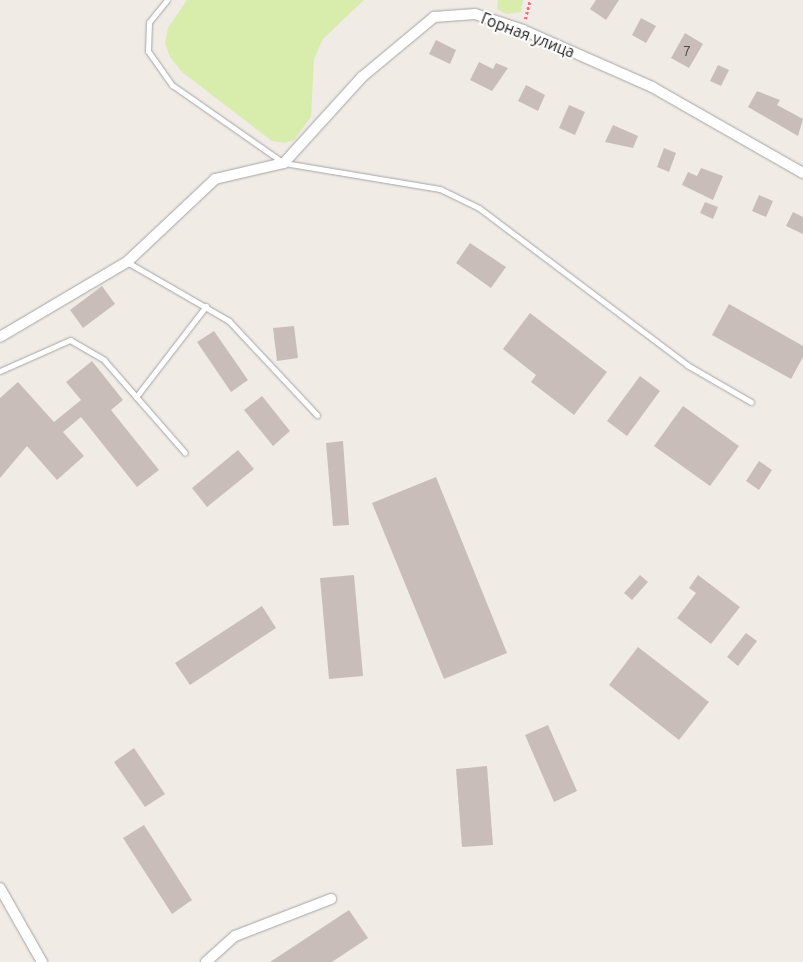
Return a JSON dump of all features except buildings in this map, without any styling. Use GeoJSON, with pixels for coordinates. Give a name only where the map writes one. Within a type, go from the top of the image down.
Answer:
{"type":"FeatureCollection","features":[{"type":"Feature","properties":{"kind":"street","name":"Горная улица"},"geometry":{"type":"LineString","coordinates":[[284,163],[362,77],[434,17],[475,14],[523,30],[652,87],[803,173]]}},
{"type":"Feature","properties":{"kind":"street"},"geometry":{"type":"LineString","coordinates":[[0,337],[127,262],[215,179],[284,163]]}},
{"type":"Feature","properties":{"kind":"street"},"geometry":{"type":"LineString","coordinates":[[0,888],[42,962]]}},
{"type":"Feature","properties":{"kind":"street"},"geometry":{"type":"LineString","coordinates":[[206,962],[235,936],[331,899]]}},
{"type":"Feature","properties":{"kind":"lane"},"geometry":{"type":"LineString","coordinates":[[167,0],[149,22],[148,51],[168,78],[284,163],[440,189],[479,208],[687,364],[751,402]]}},
{"type":"Feature","properties":{"kind":"lane"},"geometry":{"type":"LineString","coordinates":[[127,262],[229,321],[317,416]]}},
{"type":"Feature","properties":{"kind":"lane"},"geometry":{"type":"LineString","coordinates":[[136,396],[206,306]]}},
{"type":"Feature","properties":{"kind":"lane"},"geometry":{"type":"LineString","coordinates":[[0,371],[70,340],[104,360],[185,454]]}},
{"type":"Feature","properties":{"kind":"path"},"geometry":{"type":"LineString","coordinates":[[523,30],[530,0]]}},
{"type":"Feature","properties":{"kind":"green space"},"geometry":{"type":"Polygon","coordinates":[[[187,0],[364,0],[323,39],[314,59],[311,117],[294,140],[285,143],[272,141],[182,72],[170,57],[165,43],[168,28],[187,0]]]}},
{"type":"Feature","properties":{"kind":"green space"},"geometry":{"type":"Polygon","coordinates":[[[498,0],[523,0],[521,12],[506,14],[497,9],[498,0]]]}}]}
